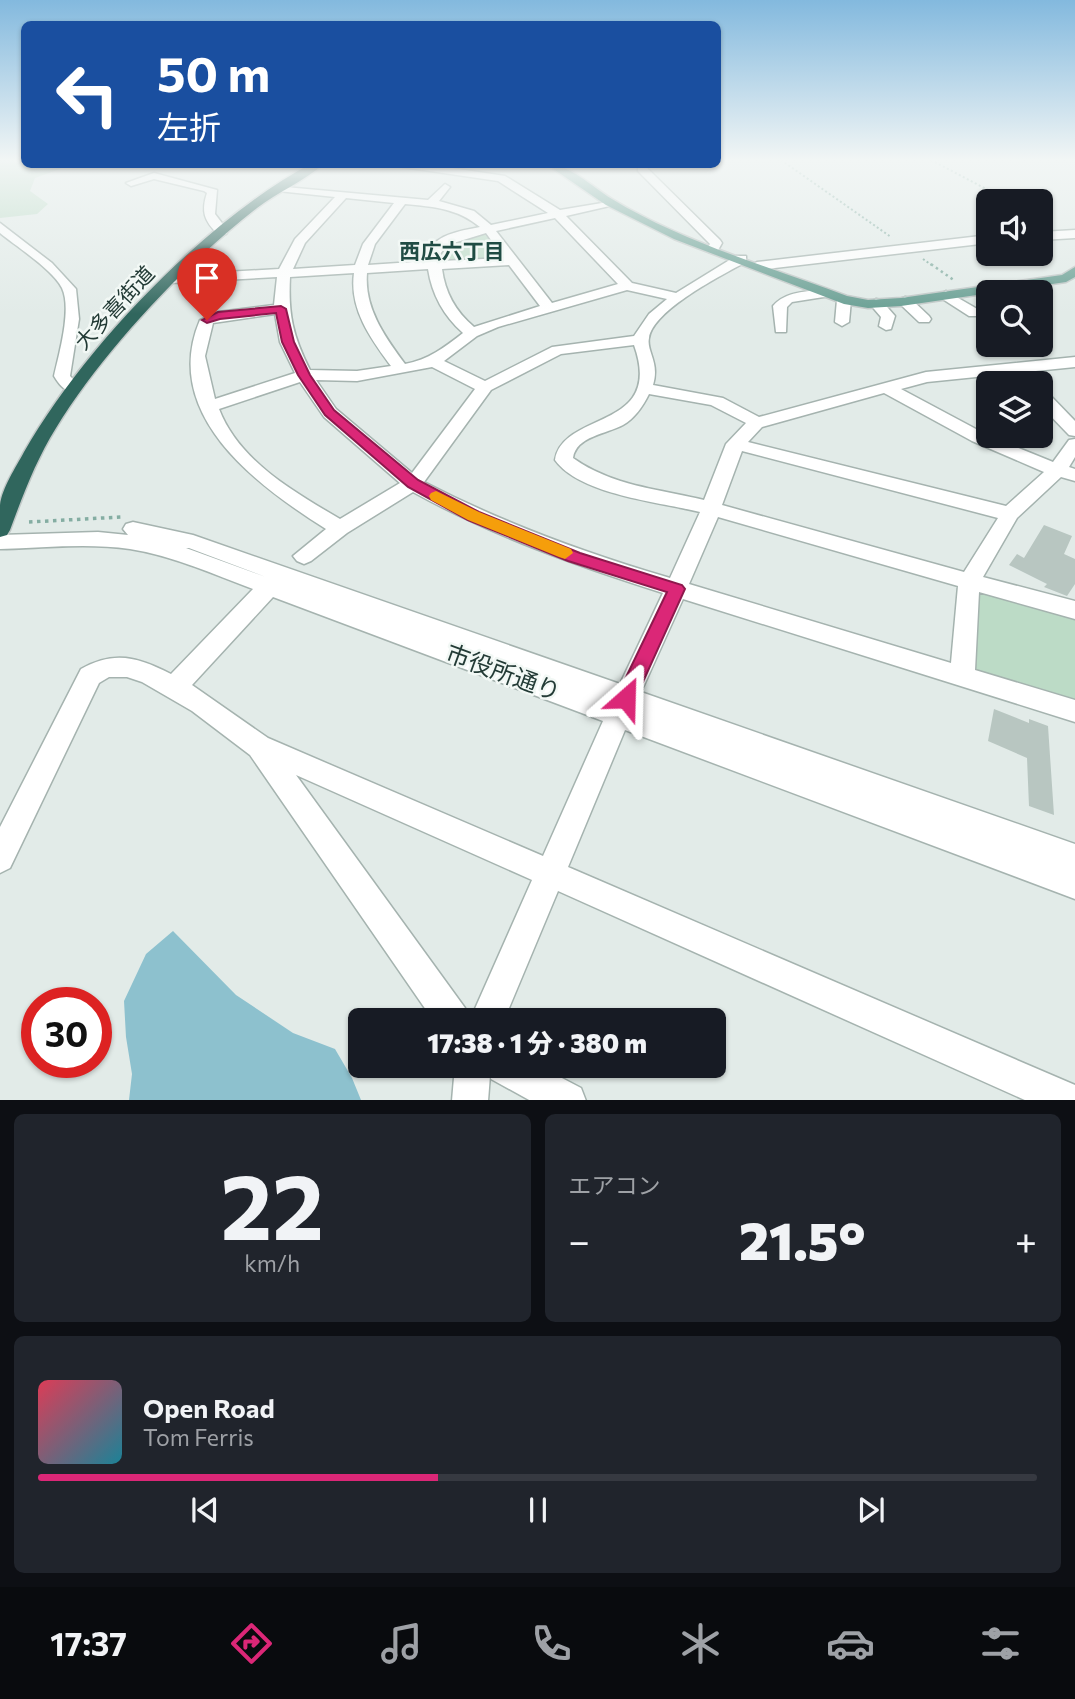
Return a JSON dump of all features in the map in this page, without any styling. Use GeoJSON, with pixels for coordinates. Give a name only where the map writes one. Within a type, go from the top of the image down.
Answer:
{"type":"FeatureCollection","features":[{"type":"Feature","properties":{"kind":"highway","name":"大多喜街道"},"geometry":{"type":"LineString","coordinates":[[0,530],[4,507],[29,459],[73,387],[171,279],[222,231],[248,211]]}},
{"type":"Feature","properties":{"kind":"main road"},"geometry":{"type":"LineString","coordinates":[[627,211],[678,236],[844,300],[876,303],[905,301],[1072,277]]}},
{"type":"Feature","properties":{"kind":"street"},"geometry":{"type":"LineString","coordinates":[[207,211],[210,221],[222,231]]}},
{"type":"Feature","properties":{"kind":"street"},"geometry":{"type":"LineString","coordinates":[[328,211],[299,242],[285,273],[281,309],[288,342],[304,375],[330,413],[413,484],[473,516],[574,557],[1075,711]]}},
{"type":"Feature","properties":{"kind":"street"},"geometry":{"type":"LineString","coordinates":[[393,211],[374,232],[359,269],[363,311],[376,338],[401,369]]}},
{"type":"Feature","properties":{"kind":"street"},"geometry":{"type":"LineString","coordinates":[[463,211],[470,213],[488,228],[547,306]]}},
{"type":"Feature","properties":{"kind":"street"},"geometry":{"type":"LineString","coordinates":[[554,211],[627,286]]}},
{"type":"Feature","properties":{"kind":"street"},"geometry":{"type":"LineString","coordinates":[[472,333],[456,320],[443,300],[434,265],[434,254],[442,242],[488,228],[571,211]]}},
{"type":"Feature","properties":{"kind":"street"},"geometry":{"type":"LineString","coordinates":[[684,211],[716,243],[713,249]]}},
{"type":"Feature","properties":{"kind":"street"},"geometry":{"type":"LineString","coordinates":[[0,227],[44,262],[69,290],[71,310],[62,376],[66,383],[73,387]]}},
{"type":"Feature","properties":{"kind":"street"},"geometry":{"type":"LineString","coordinates":[[1053,235],[1075,234]]}},
{"type":"Feature","properties":{"kind":"street"},"geometry":{"type":"LineString","coordinates":[[757,266],[976,240]]}},
{"type":"Feature","properties":{"kind":"street"},"geometry":{"type":"LineString","coordinates":[[741,259],[676,297],[643,331],[640,340],[648,362],[646,389],[624,415],[610,426],[569,443],[563,451],[564,460],[574,469],[600,481],[712,508],[1075,610]]}},
{"type":"Feature","properties":{"kind":"street"},"geometry":{"type":"LineString","coordinates":[[171,279],[511,261]]}},
{"type":"Feature","properties":{"kind":"street"},"geometry":{"type":"LineString","coordinates":[[208,407],[304,375],[357,376],[433,362],[472,333],[547,306],[627,286],[676,297]]}},
{"type":"Feature","properties":{"kind":"street"},"geometry":{"type":"LineString","coordinates":[[781,329],[780,306],[788,299],[825,293]]}},
{"type":"Feature","properties":{"kind":"street"},"geometry":{"type":"LineString","coordinates":[[946,295],[974,313]]}},
{"type":"Feature","properties":{"kind":"street"},"geometry":{"type":"LineString","coordinates":[[842,322],[844,300]]}},
{"type":"Feature","properties":{"kind":"street"},"geometry":{"type":"LineString","coordinates":[[905,301],[924,318]]}},
{"type":"Feature","properties":{"kind":"street"},"geometry":{"type":"LineString","coordinates":[[876,303],[888,316],[886,326]]}},
{"type":"Feature","properties":{"kind":"street"},"geometry":{"type":"LineString","coordinates":[[281,309],[218,316],[207,320],[200,335],[196,362],[208,407],[228,443],[273,488],[340,528]]}},
{"type":"Feature","properties":{"kind":"street"},"geometry":{"type":"LineString","coordinates":[[304,556],[340,528],[413,484],[485,387],[557,350],[640,340]]}},
{"type":"Feature","properties":{"kind":"street"},"geometry":{"type":"LineString","coordinates":[[433,362],[485,387]]}},
{"type":"Feature","properties":{"kind":"street"},"geometry":{"type":"LineString","coordinates":[[492,1008],[622,707],[677,589],[741,434],[756,423],[926,377],[1075,362]]}},
{"type":"Feature","properties":{"kind":"street"},"geometry":{"type":"LineString","coordinates":[[1010,368],[1013,371]]}},
{"type":"Feature","properties":{"kind":"street"},"geometry":{"type":"LineString","coordinates":[[887,388],[958,427],[1066,472]]}},
{"type":"Feature","properties":{"kind":"street"},"geometry":{"type":"LineString","coordinates":[[646,389],[729,404],[737,407],[756,423]]}},
{"type":"Feature","properties":{"kind":"street"},"geometry":{"type":"LineString","coordinates":[[1053,408],[1075,431]]}},
{"type":"Feature","properties":{"kind":"street"},"geometry":{"type":"LineString","coordinates":[[735,444],[1010,514]]}},
{"type":"Feature","properties":{"kind":"street"},"geometry":{"type":"LineString","coordinates":[[962,675],[968,582],[1010,514],[1066,472],[1075,444]]}},
{"type":"Feature","properties":{"kind":"street","name":"市役所通り"},"geometry":{"type":"LineString","coordinates":[[0,541],[25,531],[74,526],[124,527],[163,533],[193,542],[1075,884]]}},
{"type":"Feature","properties":{"kind":"street","name":"市役所通り"},"geometry":{"type":"LineString","coordinates":[[0,541],[98,539],[137,543],[173,551],[269,587],[1075,859]]}},
{"type":"Feature","properties":{"kind":"street"},"geometry":{"type":"LineString","coordinates":[[176,685],[269,587]]}},
{"type":"Feature","properties":{"kind":"street"},"geometry":{"type":"LineString","coordinates":[[0,858],[96,669],[107,664],[145,673],[176,685],[259,746],[1068,1100]]}},
{"type":"Feature","properties":{"kind":"street"},"geometry":{"type":"LineString","coordinates":[[259,746],[445,1008]]}},
{"type":"Feature","properties":{"kind":"street"},"geometry":{"type":"LineString","coordinates":[[470,1100],[472,1078]]}},
{"type":"Feature","properties":{"kind":"street"},"geometry":{"type":"LineString","coordinates":[[526,1078],[566,1100]]}},
{"type":"Feature","properties":{"kind":"path"},"geometry":{"type":"LineString","coordinates":[[854,211],[971,292]]}},
{"type":"Feature","properties":{"kind":"green space"},"geometry":{"type":"Polygon","coordinates":[[[0,211],[40,211],[37,214],[0,218],[0,211]]]}},
{"type":"Feature","properties":{"kind":"green space"},"geometry":{"type":"Polygon","coordinates":[[[484,233],[502,257],[439,261],[437,255],[453,242],[484,233]]]}},
{"type":"Feature","properties":{"kind":"green space"},"geometry":{"type":"Polygon","coordinates":[[[976,590],[1075,616],[1075,706],[980,677],[970,668],[976,590]]]}},
{"type":"Feature","properties":{"kind":"water"},"geometry":{"type":"Polygon","coordinates":[[[173,931],[236,995],[293,1033],[335,1049],[361,1100],[129,1100],[132,1074],[124,1001],[146,954],[173,931]]]}},
{"type":"Feature","properties":{"kind":"building"},"geometry":{"type":"Polygon","coordinates":[[[1044,525],[1072,536],[1064,554],[1075,559],[1075,584],[1067,596],[1044,587],[1047,584],[1009,565],[1017,554],[1024,558],[1044,525]]]}},
{"type":"Feature","properties":{"kind":"building"},"geometry":{"type":"Polygon","coordinates":[[[994,709],[1029,723],[1029,719],[1048,726],[1054,815],[1029,806],[1027,758],[988,741],[994,709]]]}},
{"type":"Feature","properties":{"kind":"slow traffic"},"geometry":{"type":"LineString","coordinates":[[436,496],[473,516],[565,553]]}},
{"type":"Feature","properties":{"kind":"district","name":"西広六丁目"},"geometry":{"type":"Point","coordinates":[452,252]}},
{"type":"Feature","properties":{"kind":"route"},"geometry":{"type":"LineString","coordinates":[[207,320],[218,316],[281,309],[288,342],[304,375],[330,413],[413,484],[473,516],[574,557],[677,589],[626,698]]}}]}
